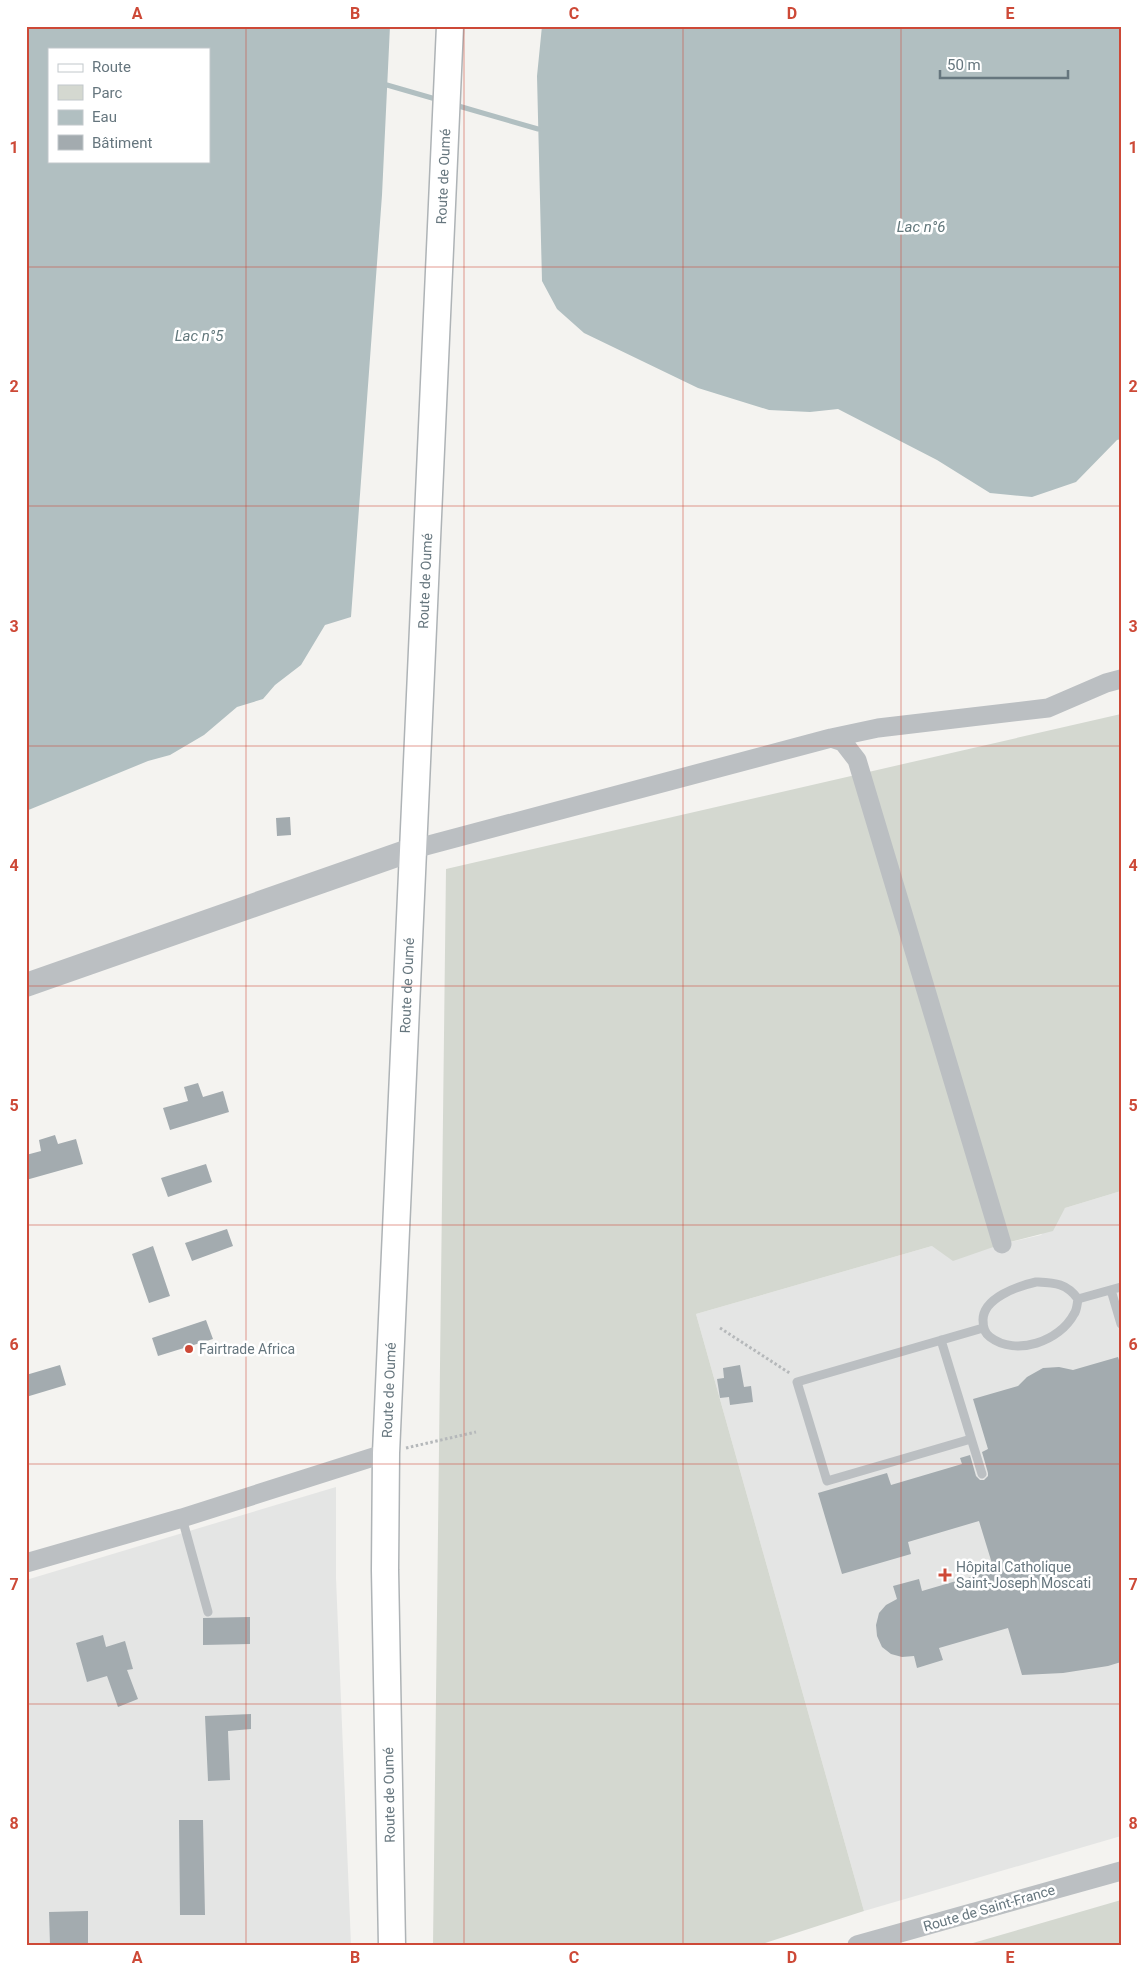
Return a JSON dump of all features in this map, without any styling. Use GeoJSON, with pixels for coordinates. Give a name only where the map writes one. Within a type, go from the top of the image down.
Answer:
{"type":"FeatureCollection","features":[{"type":"Feature","properties":{"kind":"main road","name":"Route de Oumé"},"geometry":{"type":"LineString","coordinates":[[392,1945],[385,1570],[386,1453],[450,26]]}},
{"type":"Feature","properties":{"kind":"street"},"geometry":{"type":"LineString","coordinates":[[26,985],[414,849],[831,738],[878,728],[1048,708],[1106,683],[1121,679]]}},
{"type":"Feature","properties":{"kind":"street"},"geometry":{"type":"LineString","coordinates":[[831,738],[843,742],[856,760],[1002,1244]]}},
{"type":"Feature","properties":{"kind":"street"},"geometry":{"type":"LineString","coordinates":[[26,1563],[182,1518],[386,1453]]}},
{"type":"Feature","properties":{"kind":"street","name":"Route de Saint-France"},"geometry":{"type":"LineString","coordinates":[[857,1945],[1121,1871]]}},
{"type":"Feature","properties":{"kind":"lane"},"geometry":{"type":"LineString","coordinates":[[1036,1282],[1053,1283],[1070,1289],[1078,1300],[1076,1313],[1066,1326],[1050,1338],[1036,1343],[1004,1344],[989,1337],[983,1328],[983,1315],[992,1302],[1018,1286],[1036,1282]]}},
{"type":"Feature","properties":{"kind":"lane"},"geometry":{"type":"LineString","coordinates":[[1078,1300],[1121,1287]]}},
{"type":"Feature","properties":{"kind":"lane"},"geometry":{"type":"LineString","coordinates":[[1111,1290],[1121,1324]]}},
{"type":"Feature","properties":{"kind":"lane"},"geometry":{"type":"LineString","coordinates":[[971,1439],[827,1481],[797,1382],[983,1328]]}},
{"type":"Feature","properties":{"kind":"lane"},"geometry":{"type":"LineString","coordinates":[[941,1340],[982,1474]]}},
{"type":"Feature","properties":{"kind":"lane"},"geometry":{"type":"LineString","coordinates":[[182,1518],[208,1612]]}},
{"type":"Feature","properties":{"kind":"path"},"geometry":{"type":"LineString","coordinates":[[720,1328],[802,1381]]}},
{"type":"Feature","properties":{"kind":"path"},"geometry":{"type":"LineString","coordinates":[[386,1453],[476,1432]]}},
{"type":"Feature","properties":{"kind":"shaded area","name":"Hôpital Catholique Saint-Joseph Moscati"},"geometry":{"type":"Polygon","coordinates":[[[1121,1191],[1121,1836],[864,1911],[696,1314],[932,1246],[1002,1244],[1041,1235],[1065,1208],[1121,1191]]]}},
{"type":"Feature","properties":{"kind":"shaded area"},"geometry":{"type":"Polygon","coordinates":[[[336,1487],[336,1578],[351,1945],[26,1945],[26,1580],[336,1487]]]}},
{"type":"Feature","properties":{"kind":"green space"},"geometry":{"type":"Polygon","coordinates":[[[1121,714],[1121,1191],[1065,1208],[1053,1231],[1002,1244],[953,1261],[932,1246],[696,1314],[864,1911],[759,1945],[433,1945],[446,869],[1121,714]]]}},
{"type":"Feature","properties":{"kind":"green space"},"geometry":{"type":"Polygon","coordinates":[[[1121,1900],[1121,1945],[966,1945],[1121,1900]]]}},
{"type":"Feature","properties":{"kind":"water","name":"Lac n°5"},"geometry":{"type":"Polygon","coordinates":[[[26,26],[390,26],[382,195],[351,617],[325,625],[301,665],[275,685],[263,699],[237,707],[204,735],[170,755],[148,761],[26,811],[26,26]]]}},
{"type":"Feature","properties":{"kind":"water","name":"Lac n°6"},"geometry":{"type":"Polygon","coordinates":[[[542,26],[1121,26],[1121,439],[1117,440],[1076,482],[1032,497],[990,493],[937,460],[838,409],[810,412],[769,410],[698,388],[584,333],[557,309],[542,281],[537,76],[542,26]]]}},
{"type":"Feature","properties":{"kind":"building"},"geometry":{"type":"Polygon","coordinates":[[[290,817],[291,835],[277,836],[276,818],[290,817]]]}},
{"type":"Feature","properties":{"kind":"building"},"geometry":{"type":"Polygon","coordinates":[[[198,1083],[203,1097],[223,1091],[229,1112],[170,1130],[163,1108],[188,1101],[184,1087],[198,1083]]]}},
{"type":"Feature","properties":{"kind":"building"},"geometry":{"type":"Polygon","coordinates":[[[55,1135],[58,1144],[76,1139],[83,1164],[26,1180],[26,1155],[41,1151],[39,1140],[55,1135]]]}},
{"type":"Feature","properties":{"kind":"building"},"geometry":{"type":"Polygon","coordinates":[[[206,1164],[212,1182],[168,1197],[161,1178],[206,1164]]]}},
{"type":"Feature","properties":{"kind":"building"},"geometry":{"type":"Polygon","coordinates":[[[227,1229],[233,1246],[192,1261],[185,1243],[227,1229]]]}},
{"type":"Feature","properties":{"kind":"building"},"geometry":{"type":"Polygon","coordinates":[[[153,1246],[170,1296],[149,1303],[132,1254],[153,1246]]]}},
{"type":"Feature","properties":{"kind":"building"},"geometry":{"type":"Polygon","coordinates":[[[206,1320],[213,1339],[158,1356],[152,1338],[206,1320]]]}},
{"type":"Feature","properties":{"kind":"building"},"geometry":{"type":"Polygon","coordinates":[[[1118,1357],[1121,1366],[1121,1662],[1108,1666],[1063,1673],[1022,1675],[1008,1628],[939,1648],[943,1660],[917,1668],[914,1656],[902,1657],[891,1654],[882,1647],[877,1636],[876,1625],[879,1613],[886,1605],[897,1599],[893,1586],[919,1579],[922,1591],[994,1570],[979,1521],[908,1542],[911,1554],[842,1574],[818,1493],[887,1473],[891,1485],[962,1464],[960,1458],[970,1455],[976,1476],[980,1480],[984,1480],[988,1473],[982,1452],[988,1449],[973,1399],[1018,1386],[1027,1377],[1043,1368],[1059,1367],[1073,1370],[1118,1357]]]}},
{"type":"Feature","properties":{"kind":"building"},"geometry":{"type":"Polygon","coordinates":[[[60,1365],[66,1385],[26,1397],[26,1375],[60,1365]]]}},
{"type":"Feature","properties":{"kind":"building"},"geometry":{"type":"Polygon","coordinates":[[[740,1365],[744,1387],[751,1386],[753,1402],[730,1405],[729,1397],[720,1398],[717,1379],[724,1378],[723,1368],[740,1365]]]}},
{"type":"Feature","properties":{"kind":"building"},"geometry":{"type":"Polygon","coordinates":[[[250,1617],[250,1644],[203,1645],[203,1618],[250,1617]]]}},
{"type":"Feature","properties":{"kind":"building"},"geometry":{"type":"Polygon","coordinates":[[[103,1635],[106,1647],[125,1641],[133,1669],[127,1670],[138,1699],[118,1707],[107,1676],[87,1682],[76,1643],[103,1635]]]}},
{"type":"Feature","properties":{"kind":"building"},"geometry":{"type":"Polygon","coordinates":[[[251,1714],[251,1729],[228,1731],[230,1780],[208,1781],[205,1716],[251,1714]]]}},
{"type":"Feature","properties":{"kind":"building"},"geometry":{"type":"Polygon","coordinates":[[[179,1820],[203,1820],[205,1915],[180,1915],[179,1820]]]}},
{"type":"Feature","properties":{"kind":"building"},"geometry":{"type":"Polygon","coordinates":[[[88,1911],[88,1945],[50,1945],[49,1912],[88,1911]]]}},
{"type":"Feature","properties":{"kind":"waterway"},"geometry":{"type":"LineString","coordinates":[[387,85],[439,100]]}},
{"type":"Feature","properties":{"kind":"waterway"},"geometry":{"type":"LineString","coordinates":[[455,105],[538,129]]}},
{"type":"Feature","properties":{"kind":"place","name":"Fairtrade Africa"},"geometry":{"type":"Point","coordinates":[189,1349]}},
{"type":"Feature","properties":{"kind":"place","name":"Hôpital Catholique Saint-Joseph Moscati"},"geometry":{"type":"Point","coordinates":[945,1575]}}]}
